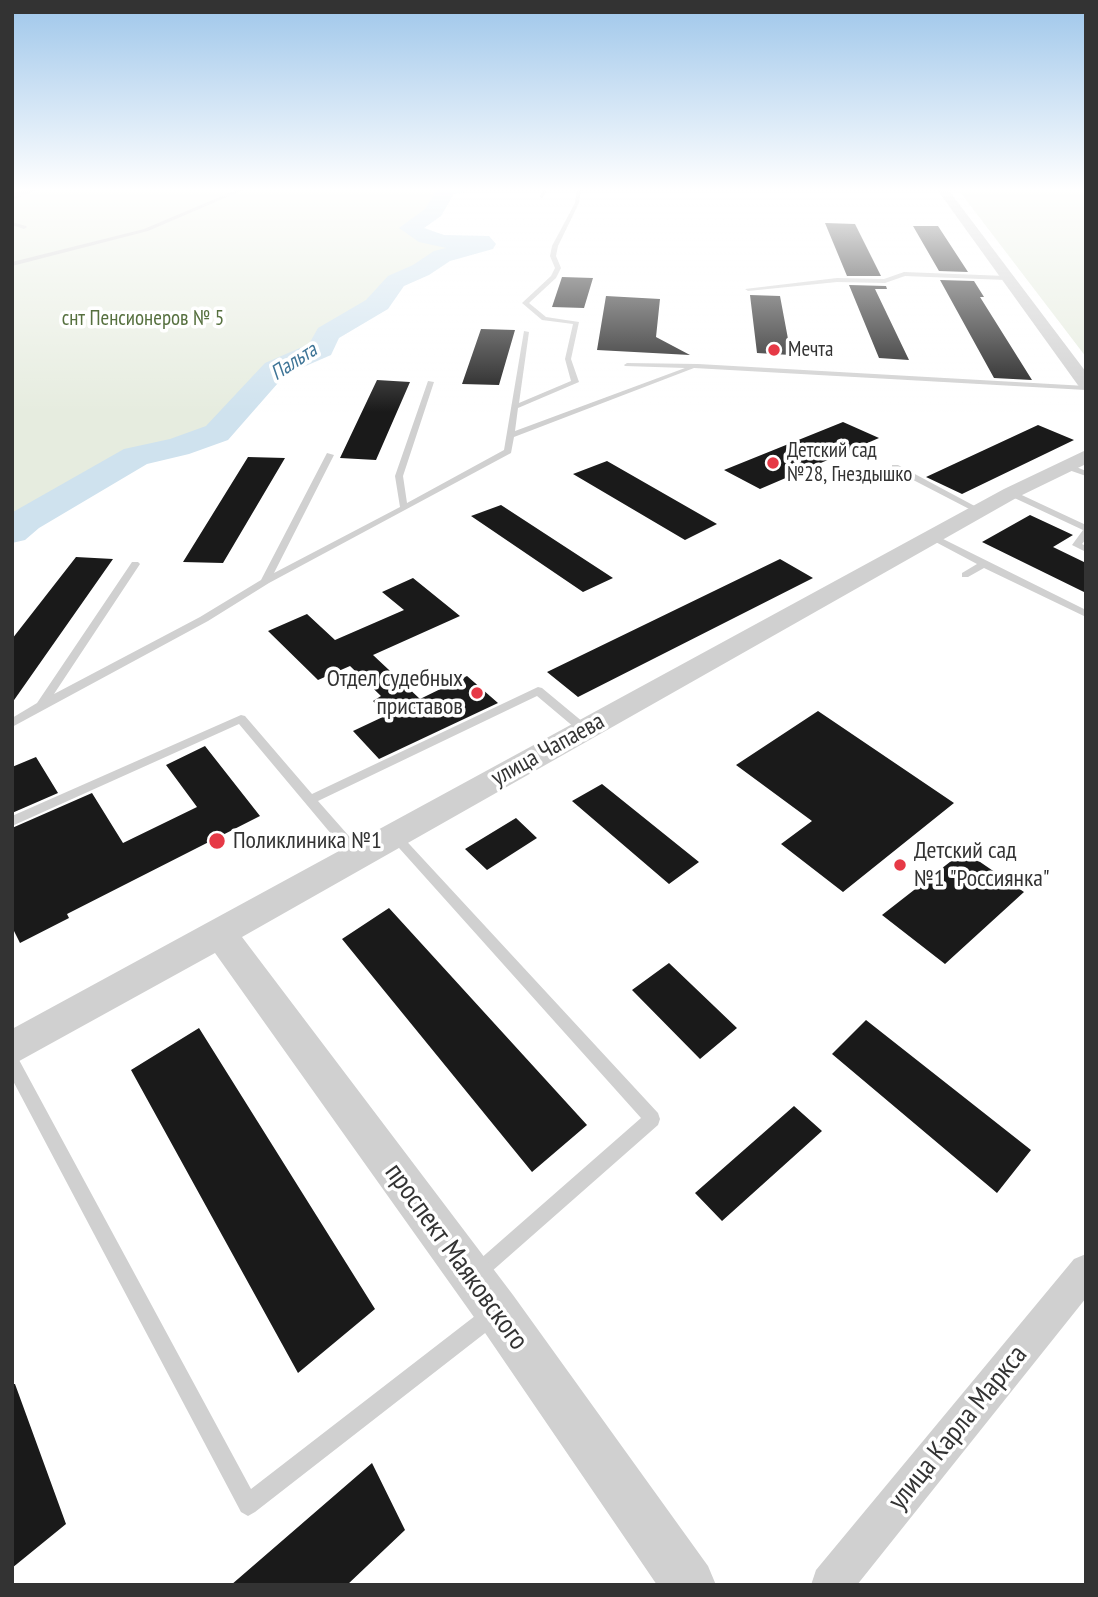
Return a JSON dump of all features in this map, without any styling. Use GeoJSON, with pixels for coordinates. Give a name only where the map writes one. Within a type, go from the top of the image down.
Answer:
{"type":"FeatureCollection","features":[{"type":"Feature","properties":{"kind":"street"},"geometry":{"type":"LineString","coordinates":[[995,263],[1086,386]]}},
{"type":"Feature","properties":{"kind":"street","name":"улица Чапаева"},"geometry":{"type":"LineString","coordinates":[[12,1048],[1011,494],[1079,465]]}},
{"type":"Feature","properties":{"kind":"street","name":"проспект Маяковского"},"geometry":{"type":"LineString","coordinates":[[220,933],[484,1294],[689,1585]]}},
{"type":"Feature","properties":{"kind":"street","name":"улица Карла Маркса"},"geometry":{"type":"LineString","coordinates":[[831,1585],[1086,1271]]}},
{"type":"Feature","properties":{"kind":"lane"},"geometry":{"type":"LineString","coordinates":[[515,407],[575,382],[568,359],[576,322],[544,319],[525,303],[554,277],[558,268],[556,263]]}},
{"type":"Feature","properties":{"kind":"lane"},"geometry":{"type":"LineString","coordinates":[[748,289],[837,280],[885,281],[904,274],[1006,278]]}},
{"type":"Feature","properties":{"kind":"lane"},"geometry":{"type":"LineString","coordinates":[[12,723],[508,451],[526,332]]}},
{"type":"Feature","properties":{"kind":"lane"},"geometry":{"type":"LineString","coordinates":[[627,365],[698,366],[1086,386]]}},
{"type":"Feature","properties":{"kind":"lane"},"geometry":{"type":"LineString","coordinates":[[511,435],[698,366]]}},
{"type":"Feature","properties":{"kind":"lane"},"geometry":{"type":"LineString","coordinates":[[404,508],[399,476],[430,383]]}},
{"type":"Feature","properties":{"kind":"lane"},"geometry":{"type":"LineString","coordinates":[[265,582],[330,455]]}},
{"type":"Feature","properties":{"kind":"lane"},"geometry":{"type":"LineString","coordinates":[[895,467],[980,511]]}},
{"type":"Feature","properties":{"kind":"lane"},"geometry":{"type":"LineString","coordinates":[[1011,494],[1086,530],[1077,545],[1086,549]]}},
{"type":"Feature","properties":{"kind":"lane"},"geometry":{"type":"LineString","coordinates":[[933,537],[1086,614]]}},
{"type":"Feature","properties":{"kind":"lane"},"geometry":{"type":"LineString","coordinates":[[41,706],[135,564]]}},
{"type":"Feature","properties":{"kind":"lane"},"geometry":{"type":"LineString","coordinates":[[965,575],[984,564]]}},
{"type":"Feature","properties":{"kind":"lane"},"geometry":{"type":"LineString","coordinates":[[310,800],[538,691],[585,730]]}},
{"type":"Feature","properties":{"kind":"lane"},"geometry":{"type":"LineString","coordinates":[[12,821],[241,719],[358,856]]}},
{"type":"Feature","properties":{"kind":"lane"},"geometry":{"type":"LineString","coordinates":[[12,1063],[248,1505],[484,1294],[652,1119],[395,836]]}},
{"type":"Feature","properties":{"kind":"green space","name":"снт Пенсионеров № 5"},"geometry":{"type":"Polygon","coordinates":[[[12,263],[432,263],[396,281],[379,304],[327,334],[321,349],[275,369],[217,433],[178,447],[136,456],[26,520],[12,532],[12,263]]]}},
{"type":"Feature","properties":{"kind":"green space"},"geometry":{"type":"Polygon","coordinates":[[[1014,263],[1086,263],[1086,357],[1014,263]]]}},
{"type":"Feature","properties":{"kind":"building"},"geometry":{"type":"Polygon","coordinates":[[[841,263],[874,263],[881,276],[847,276],[841,263]]]}},
{"type":"Feature","properties":{"kind":"building"},"geometry":{"type":"Polygon","coordinates":[[[934,263],[962,263],[968,272],[939,271],[934,263]]]}},
{"type":"Feature","properties":{"kind":"building"},"geometry":{"type":"Polygon","coordinates":[[[562,277],[593,278],[584,308],[552,307],[562,277]]]}},
{"type":"Feature","properties":{"kind":"building"},"geometry":{"type":"Polygon","coordinates":[[[940,280],[974,281],[984,297],[980,297],[1032,380],[994,378],[940,280]]]}},
{"type":"Feature","properties":{"kind":"building"},"geometry":{"type":"Polygon","coordinates":[[[849,285],[886,286],[887,289],[875,289],[909,360],[879,358],[849,285]]]}},
{"type":"Feature","properties":{"kind":"building"},"geometry":{"type":"Polygon","coordinates":[[[750,295],[780,296],[791,355],[757,353],[750,295]]]}},
{"type":"Feature","properties":{"kind":"building"},"geometry":{"type":"Polygon","coordinates":[[[606,296],[660,299],[656,337],[690,355],[597,350],[606,296]]]}},
{"type":"Feature","properties":{"kind":"building"},"geometry":{"type":"Polygon","coordinates":[[[481,329],[515,330],[499,385],[462,384],[481,329]]]}},
{"type":"Feature","properties":{"kind":"building"},"geometry":{"type":"Polygon","coordinates":[[[377,380],[410,382],[376,460],[340,458],[377,380]]]}},
{"type":"Feature","properties":{"kind":"building"},"geometry":{"type":"Polygon","coordinates":[[[843,422],[879,438],[760,489],[724,470],[843,422]]]}},
{"type":"Feature","properties":{"kind":"building"},"geometry":{"type":"Polygon","coordinates":[[[1038,425],[1074,440],[962,494],[926,477],[1038,425]]]}},
{"type":"Feature","properties":{"kind":"building"},"geometry":{"type":"Polygon","coordinates":[[[248,457],[285,458],[223,563],[183,562],[248,457]]]}},
{"type":"Feature","properties":{"kind":"building"},"geometry":{"type":"Polygon","coordinates":[[[607,461],[717,524],[685,540],[573,474],[607,461]]]}},
{"type":"Feature","properties":{"kind":"building"},"geometry":{"type":"Polygon","coordinates":[[[501,505],[613,578],[583,592],[471,516],[501,505]]]}},
{"type":"Feature","properties":{"kind":"building"},"geometry":{"type":"Polygon","coordinates":[[[1030,515],[1073,535],[1053,547],[1086,563],[1086,593],[982,542],[1030,515]]]}},
{"type":"Feature","properties":{"kind":"building"},"geometry":{"type":"Polygon","coordinates":[[[76,557],[113,559],[12,703],[12,639],[76,557]]]}},
{"type":"Feature","properties":{"kind":"building"},"geometry":{"type":"Polygon","coordinates":[[[780,559],[813,578],[578,697],[547,672],[780,559]]]}},
{"type":"Feature","properties":{"kind":"building"},"geometry":{"type":"Polygon","coordinates":[[[413,578],[460,616],[373,655],[420,699],[467,676],[498,703],[379,759],[353,731],[387,715],[373,701],[381,696],[350,666],[318,680],[268,631],[307,614],[335,640],[404,610],[382,592],[413,578]]]}},
{"type":"Feature","properties":{"kind":"building"},"geometry":{"type":"Polygon","coordinates":[[[818,711],[954,803],[843,892],[781,844],[812,821],[736,765],[818,711]]]}},
{"type":"Feature","properties":{"kind":"building"},"geometry":{"type":"Polygon","coordinates":[[[205,746],[260,816],[67,914],[69,918],[20,943],[12,927],[12,828],[92,793],[123,843],[197,807],[166,765],[205,746]]]}},
{"type":"Feature","properties":{"kind":"building"},"geometry":{"type":"Polygon","coordinates":[[[36,757],[58,793],[12,813],[12,767],[36,757]]]}},
{"type":"Feature","properties":{"kind":"building"},"geometry":{"type":"Polygon","coordinates":[[[602,784],[699,862],[669,884],[572,801],[602,784]]]}},
{"type":"Feature","properties":{"kind":"building"},"geometry":{"type":"Polygon","coordinates":[[[516,818],[537,838],[487,870],[465,849],[516,818]]]}},
{"type":"Feature","properties":{"kind":"building"},"geometry":{"type":"Polygon","coordinates":[[[964,851],[1024,892],[945,964],[882,915],[964,851]]]}},
{"type":"Feature","properties":{"kind":"building"},"geometry":{"type":"Polygon","coordinates":[[[389,908],[587,1125],[532,1172],[342,939],[389,908]]]}},
{"type":"Feature","properties":{"kind":"building"},"geometry":{"type":"Polygon","coordinates":[[[669,963],[737,1028],[700,1059],[632,990],[669,963]]]}},
{"type":"Feature","properties":{"kind":"building"},"geometry":{"type":"Polygon","coordinates":[[[866,1020],[1031,1150],[997,1193],[832,1054],[866,1020]]]}},
{"type":"Feature","properties":{"kind":"building"},"geometry":{"type":"Polygon","coordinates":[[[199,1028],[375,1309],[298,1373],[131,1070],[199,1028]]]}},
{"type":"Feature","properties":{"kind":"building"},"geometry":{"type":"Polygon","coordinates":[[[794,1106],[822,1131],[722,1221],[695,1193],[794,1106]]]}},
{"type":"Feature","properties":{"kind":"building"},"geometry":{"type":"Polygon","coordinates":[[[12,1384],[15,1384],[66,1524],[12,1568],[12,1384]]]}},
{"type":"Feature","properties":{"kind":"building"},"geometry":{"type":"Polygon","coordinates":[[[372,1463],[405,1530],[347,1585],[231,1585],[372,1463]]]}},
{"type":"Feature","properties":{"kind":"waterway","name":"Пальта"},"geometry":{"type":"LineString","coordinates":[[12,532],[26,520],[136,456],[178,447],[217,433],[275,369],[321,349],[327,334],[379,304],[378,301],[396,281],[432,263]]}},
{"type":"Feature","properties":{"kind":"place","name":"Мечта"},"geometry":{"type":"Point","coordinates":[774,350]}},
{"type":"Feature","properties":{"kind":"place","name":"Детский сад №28, Гнездышко"},"geometry":{"type":"Point","coordinates":[773,463]}},
{"type":"Feature","properties":{"kind":"place","name":"Отдел судебных приставов"},"geometry":{"type":"Point","coordinates":[477,693]}},
{"type":"Feature","properties":{"kind":"place","name":"Поликлиника №1"},"geometry":{"type":"Point","coordinates":[217,841]}},
{"type":"Feature","properties":{"kind":"place","name":"Детский сад №1 \"Россиянка\""},"geometry":{"type":"Point","coordinates":[900,865]}}]}
